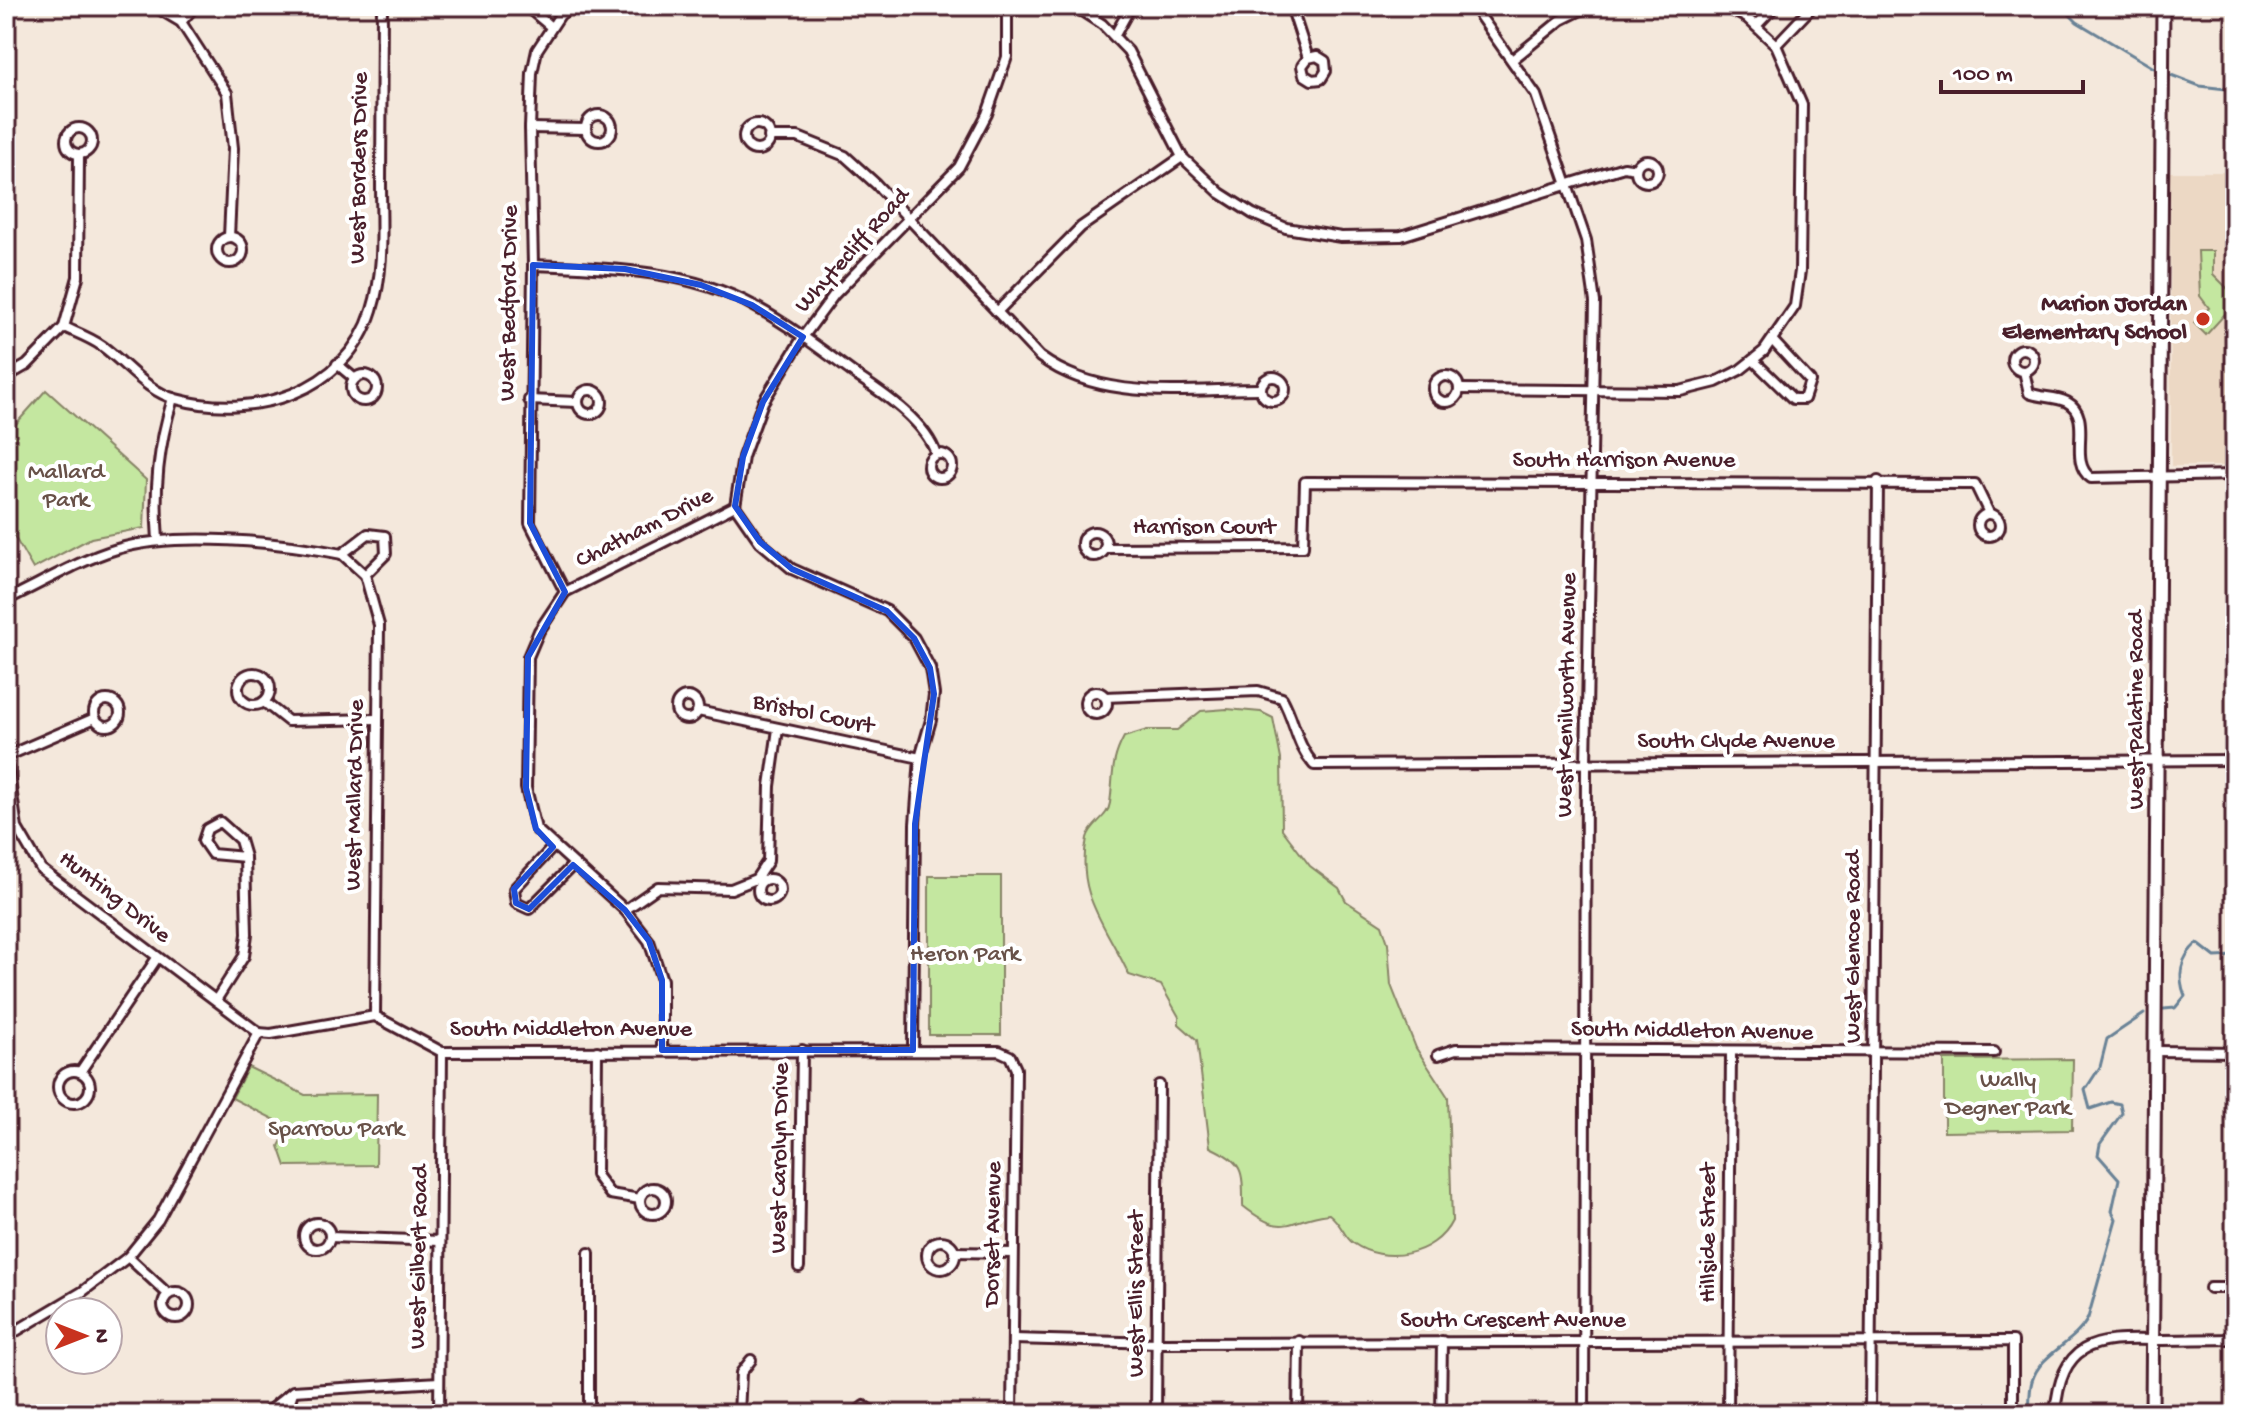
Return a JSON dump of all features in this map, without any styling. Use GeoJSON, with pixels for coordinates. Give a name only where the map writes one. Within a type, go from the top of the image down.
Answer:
{"type":"FeatureCollection","features":[{"type":"Feature","properties":{"kind":"main road","name":"West Palatine Road"},"geometry":{"type":"LineString","coordinates":[[2152,1414],[2163,6]]}},
{"type":"Feature","properties":{"kind":"street"},"geometry":{"type":"LineString","coordinates":[[154,6],[181,22],[227,93],[233,148],[229,237]]}},
{"type":"Feature","properties":{"kind":"street"},"geometry":{"type":"LineString","coordinates":[[181,22],[195,6]]}},
{"type":"Feature","properties":{"kind":"street","name":"West Borders Drive"},"geometry":{"type":"LineString","coordinates":[[64,327],[101,345],[136,377],[173,398],[215,406],[265,405],[307,389],[337,364],[356,344],[372,311],[381,264],[382,6]]}},
{"type":"Feature","properties":{"kind":"street"},"geometry":{"type":"LineString","coordinates":[[526,6],[551,27]]}},
{"type":"Feature","properties":{"kind":"street","name":"Whytecliff Road"},"geometry":{"type":"LineString","coordinates":[[735,506],[743,457],[763,402],[803,337],[834,295],[959,167],[987,114],[1007,57],[1007,6]]}},
{"type":"Feature","properties":{"kind":"street"},"geometry":{"type":"LineString","coordinates":[[1074,6],[1093,16],[1115,35],[1135,62],[1182,157],[1220,193],[1253,214],[1286,228],[1341,237],[1401,236],[1624,167],[1636,169]]}},
{"type":"Feature","properties":{"kind":"street"},"geometry":{"type":"LineString","coordinates":[[1093,16],[1100,6]]}},
{"type":"Feature","properties":{"kind":"street"},"geometry":{"type":"LineString","coordinates":[[1115,35],[1131,6]]}},
{"type":"Feature","properties":{"kind":"street"},"geometry":{"type":"LineString","coordinates":[[1291,6],[1308,58]]}},
{"type":"Feature","properties":{"kind":"street","name":"West Kenilworth Avenue"},"geometry":{"type":"LineString","coordinates":[[1473,6],[1536,95],[1586,240],[1595,302],[1586,763],[1588,1050],[1584,1414]]}},
{"type":"Feature","properties":{"kind":"street"},"geometry":{"type":"LineString","coordinates":[[1512,60],[1561,20],[1589,6]]}},
{"type":"Feature","properties":{"kind":"street"},"geometry":{"type":"LineString","coordinates":[[1460,389],[1680,391],[1716,382],[1753,360],[1773,341],[1795,306],[1800,271],[1802,105],[1776,45],[1756,26],[1724,6]]}},
{"type":"Feature","properties":{"kind":"street"},"geometry":{"type":"LineString","coordinates":[[1756,26],[1775,6]]}},
{"type":"Feature","properties":{"kind":"street"},"geometry":{"type":"LineString","coordinates":[[1776,45],[1813,6]]}},
{"type":"Feature","properties":{"kind":"street","name":"West Bedford Drive"},"geometry":{"type":"LineString","coordinates":[[565,592],[530,523],[529,400],[533,265],[530,128],[534,61],[551,27],[568,7]]}},
{"type":"Feature","properties":{"kind":"street"},"geometry":{"type":"LineString","coordinates":[[530,128],[586,129]]}},
{"type":"Feature","properties":{"kind":"street"},"geometry":{"type":"LineString","coordinates":[[769,137],[798,137],[845,156],[876,184],[1040,357],[1064,375],[1089,383],[1131,389],[1260,389]]}},
{"type":"Feature","properties":{"kind":"street"},"geometry":{"type":"LineString","coordinates":[[6,377],[27,365],[64,327],[78,277],[79,155]]}},
{"type":"Feature","properties":{"kind":"street"},"geometry":{"type":"LineString","coordinates":[[997,312],[1081,227],[1182,157]]}},
{"type":"Feature","properties":{"kind":"street"},"geometry":{"type":"LineString","coordinates":[[533,265],[625,269],[701,285],[752,305],[885,395],[932,440],[936,454]]}},
{"type":"Feature","properties":{"kind":"street"},"geometry":{"type":"LineString","coordinates":[[1753,360],[1793,399],[1804,399],[1810,381],[1773,341]]}},
{"type":"Feature","properties":{"kind":"street"},"geometry":{"type":"LineString","coordinates":[[337,364],[355,379]]}},
{"type":"Feature","properties":{"kind":"street"},"geometry":{"type":"LineString","coordinates":[[2024,371],[2029,393],[2068,402],[2077,412],[2083,473],[2091,478],[2235,475]]}},
{"type":"Feature","properties":{"kind":"street"},"geometry":{"type":"LineString","coordinates":[[158,540],[154,491],[161,438],[173,398]]}},
{"type":"Feature","properties":{"kind":"street"},"geometry":{"type":"LineString","coordinates":[[529,400],[577,402]]}},
{"type":"Feature","properties":{"kind":"street","name":"South Harrison Avenue"},"geometry":{"type":"LineString","coordinates":[[1303,547],[1305,482],[1878,481],[1975,484],[1989,513]]}},
{"type":"Feature","properties":{"kind":"street","name":"West Glencoe Road"},"geometry":{"type":"LineString","coordinates":[[1870,1414],[1878,481]]}},
{"type":"Feature","properties":{"kind":"street"},"geometry":{"type":"LineString","coordinates":[[735,506],[760,542],[792,569],[824,586],[887,611],[914,638],[930,668],[934,694],[931,720],[920,758],[915,824],[913,1050]]}},
{"type":"Feature","properties":{"kind":"street","name":"Chatham Drive"},"geometry":{"type":"LineString","coordinates":[[662,1050],[662,980],[649,941],[625,910],[536,829],[526,788],[528,657],[539,631],[565,592],[735,506]]}},
{"type":"Feature","properties":{"kind":"street"},"geometry":{"type":"LineString","coordinates":[[6,600],[115,549],[158,540],[305,547],[342,554],[365,575],[386,554],[385,536],[368,534],[342,554]]}},
{"type":"Feature","properties":{"kind":"street","name":"Harrison Court"},"geometry":{"type":"LineString","coordinates":[[1105,548],[1303,547]]}},
{"type":"Feature","properties":{"kind":"street","name":"West Mallard Drive"},"geometry":{"type":"LineString","coordinates":[[365,575],[379,625],[375,1016]]}},
{"type":"Feature","properties":{"kind":"street","name":"South Clyde Avenue"},"geometry":{"type":"LineString","coordinates":[[1105,697],[1258,691],[1282,698],[1293,718],[1299,748],[1314,765],[2235,760]]}},
{"type":"Feature","properties":{"kind":"street"},"geometry":{"type":"LineString","coordinates":[[264,702],[288,721],[376,719]]}},
{"type":"Feature","properties":{"kind":"street","name":"Bristol Court"},"geometry":{"type":"LineString","coordinates":[[698,711],[920,758]]}},
{"type":"Feature","properties":{"kind":"street"},"geometry":{"type":"LineString","coordinates":[[7,755],[95,718]]}},
{"type":"Feature","properties":{"kind":"street"},"geometry":{"type":"LineString","coordinates":[[625,910],[658,887],[731,889],[758,881],[768,861],[770,786],[778,729]]}},
{"type":"Feature","properties":{"kind":"street","name":"Hunting Drive"},"geometry":{"type":"LineString","coordinates":[[7,755],[17,828],[41,869],[259,1033]]}},
{"type":"Feature","properties":{"kind":"street"},"geometry":{"type":"LineString","coordinates":[[216,1000],[244,956],[245,857],[240,840],[220,822],[207,829],[203,841],[212,854],[245,857]]}},
{"type":"Feature","properties":{"kind":"street"},"geometry":{"type":"LineString","coordinates":[[553,847],[514,889],[516,903],[529,909],[573,865]]}},
{"type":"Feature","properties":{"kind":"street"},"geometry":{"type":"LineString","coordinates":[[80,1072],[157,958]]}},
{"type":"Feature","properties":{"kind":"street"},"geometry":{"type":"LineString","coordinates":[[6,1337],[82,1292],[128,1257],[158,1220],[259,1033],[271,1034],[375,1016]]}},
{"type":"Feature","properties":{"kind":"street","name":"South Middleton Avenue"},"geometry":{"type":"LineString","coordinates":[[375,1016],[442,1052],[913,1050],[999,1051],[1010,1056]]}},
{"type":"Feature","properties":{"kind":"street","name":"South Middleton Avenue"},"geometry":{"type":"LineString","coordinates":[[1438,1055],[1456,1049],[1873,1054],[1994,1052]]}},
{"type":"Feature","properties":{"kind":"street","name":"West Carolyn Drive"},"geometry":{"type":"LineString","coordinates":[[799,1267],[802,1050]]}},
{"type":"Feature","properties":{"kind":"street"},"geometry":{"type":"LineString","coordinates":[[597,1051],[596,1175],[610,1194],[640,1199]]}},
{"type":"Feature","properties":{"kind":"street"},"geometry":{"type":"LineString","coordinates":[[2157,1051],[2235,1052]]}},
{"type":"Feature","properties":{"kind":"street","name":"West Gilbert Road"},"geometry":{"type":"LineString","coordinates":[[439,1414],[442,1052]]}},
{"type":"Feature","properties":{"kind":"street","name":"Hillside Street"},"geometry":{"type":"LineString","coordinates":[[1728,1414],[1731,1053]]}},
{"type":"Feature","properties":{"kind":"street","name":"Dorset Avenue"},"geometry":{"type":"LineString","coordinates":[[1010,1056],[1016,1069],[1012,1414]]}},
{"type":"Feature","properties":{"kind":"street"},"geometry":{"type":"LineString","coordinates":[[67,1072],[80,1072],[89,1081],[89,1094],[80,1103],[67,1103],[58,1094],[58,1081],[67,1072]]}},
{"type":"Feature","properties":{"kind":"street","name":"West Ellis Street"},"geometry":{"type":"LineString","coordinates":[[1156,1414],[1159,1085]]}},
{"type":"Feature","properties":{"kind":"street"},"geometry":{"type":"LineString","coordinates":[[330,1237],[440,1241]]}},
{"type":"Feature","properties":{"kind":"street"},"geometry":{"type":"LineString","coordinates":[[954,1252],[1012,1253]]}},
{"type":"Feature","properties":{"kind":"street"},"geometry":{"type":"LineString","coordinates":[[589,1253],[589,1414]]}},
{"type":"Feature","properties":{"kind":"street"},"geometry":{"type":"LineString","coordinates":[[128,1257],[168,1294]]}},
{"type":"Feature","properties":{"kind":"street"},"geometry":{"type":"LineString","coordinates":[[2210,1288],[2235,1288]]}},
{"type":"Feature","properties":{"kind":"street"},"geometry":{"type":"LineString","coordinates":[[2055,1414],[2057,1394],[2068,1363],[2086,1345],[2124,1337],[2152,1340],[2235,1339]]}},
{"type":"Feature","properties":{"kind":"street","name":"South Crescent Avenue"},"geometry":{"type":"LineString","coordinates":[[1013,1339],[1158,1343],[2013,1341],[2013,1414]]}},
{"type":"Feature","properties":{"kind":"street"},"geometry":{"type":"LineString","coordinates":[[1298,1414],[1299,1341]]}},
{"type":"Feature","properties":{"kind":"street"},"geometry":{"type":"LineString","coordinates":[[1441,1414],[1442,1341]]}},
{"type":"Feature","properties":{"kind":"street"},"geometry":{"type":"LineString","coordinates":[[739,1414],[741,1373],[751,1360]]}},
{"type":"Feature","properties":{"kind":"street"},"geometry":{"type":"LineString","coordinates":[[265,1414],[293,1391],[439,1382]]}},
{"type":"Feature","properties":{"kind":"street"},"geometry":{"type":"LineString","coordinates":[[286,1414],[293,1391]]}},
{"type":"Feature","properties":{"kind":"street"},"geometry":{"type":"LineString","coordinates":[[854,1414],[864,1406],[876,1414]]}},
{"type":"Feature","properties":{"kind":"highlighted area"},"geometry":{"type":"Polygon","coordinates":[[[533,265],[625,269],[701,285],[752,305],[803,337],[763,402],[743,457],[735,506],[760,542],[792,569],[887,611],[914,638],[930,668],[934,694],[915,824],[913,1050],[662,1050],[662,980],[649,941],[625,910],[573,865],[529,909],[516,903],[514,889],[553,847],[536,829],[526,788],[528,657],[565,592],[530,523],[533,265]]]}},
{"type":"Feature","properties":{"kind":"shaded area","name":"Marion Jordan Elementary School"},"geometry":{"type":"Polygon","coordinates":[[[2170,172],[2235,172],[2235,466],[2171,466],[2170,172]]]}},
{"type":"Feature","properties":{"kind":"green space"},"geometry":{"type":"Polygon","coordinates":[[[2198,251],[2213,251],[2213,274],[2235,296],[2235,303],[2206,335],[2194,323],[2209,308],[2200,296],[2198,251]]]}},
{"type":"Feature","properties":{"kind":"green space","name":"Mallard Park"},"geometry":{"type":"Polygon","coordinates":[[[46,390],[146,480],[144,528],[91,538],[33,569],[6,522],[6,435],[46,390]]]}},
{"type":"Feature","properties":{"kind":"green space"},"geometry":{"type":"Polygon","coordinates":[[[1227,709],[1261,712],[1273,718],[1281,759],[1282,829],[1310,866],[1339,888],[1346,901],[1382,925],[1388,943],[1391,985],[1416,1048],[1448,1097],[1452,1221],[1444,1233],[1421,1249],[1393,1255],[1379,1254],[1353,1243],[1329,1214],[1278,1225],[1243,1206],[1239,1169],[1230,1158],[1210,1147],[1197,1040],[1179,1024],[1179,1017],[1161,985],[1129,975],[1089,894],[1084,859],[1087,838],[1109,808],[1114,762],[1124,737],[1147,730],[1177,730],[1201,711],[1227,709]]]}},
{"type":"Feature","properties":{"kind":"green space","name":"Heron Park"},"geometry":{"type":"Polygon","coordinates":[[[929,876],[1001,876],[1001,1035],[929,1035],[929,876]]]}},
{"type":"Feature","properties":{"kind":"green space","name":"Wally Degner Park"},"geometry":{"type":"Polygon","coordinates":[[[2073,1059],[2072,1130],[1944,1132],[1944,1060],[2073,1059]]]}},
{"type":"Feature","properties":{"kind":"green space","name":"Sparrow Park"},"geometry":{"type":"Polygon","coordinates":[[[248,1067],[305,1095],[377,1094],[376,1165],[286,1166],[279,1146],[289,1127],[232,1098],[248,1067]]]}},
{"type":"Feature","properties":{"kind":"waterway"},"geometry":{"type":"LineString","coordinates":[[2061,6],[2077,22],[2154,68]]}},
{"type":"Feature","properties":{"kind":"waterway"},"geometry":{"type":"LineString","coordinates":[[2171,75],[2200,86],[2235,90]]}},
{"type":"Feature","properties":{"kind":"waterway"},"geometry":{"type":"LineString","coordinates":[[2164,1009],[2175,1008],[2185,996],[2181,981],[2182,967],[2197,943],[2215,957],[2235,956]]}},
{"type":"Feature","properties":{"kind":"waterway"},"geometry":{"type":"LineString","coordinates":[[2029,1414],[2031,1385],[2036,1371],[2075,1335],[2088,1318],[2116,1219],[2112,1211],[2119,1179],[2098,1155],[2100,1144],[2122,1113],[2120,1104],[2111,1102],[2090,1109],[2085,1090],[2100,1067],[2107,1039],[2144,1014]]}},
{"type":"Feature","properties":{"kind":"place","name":"Marion Jordan Elementary School"},"geometry":{"type":"Point","coordinates":[2203,319]}}]}
